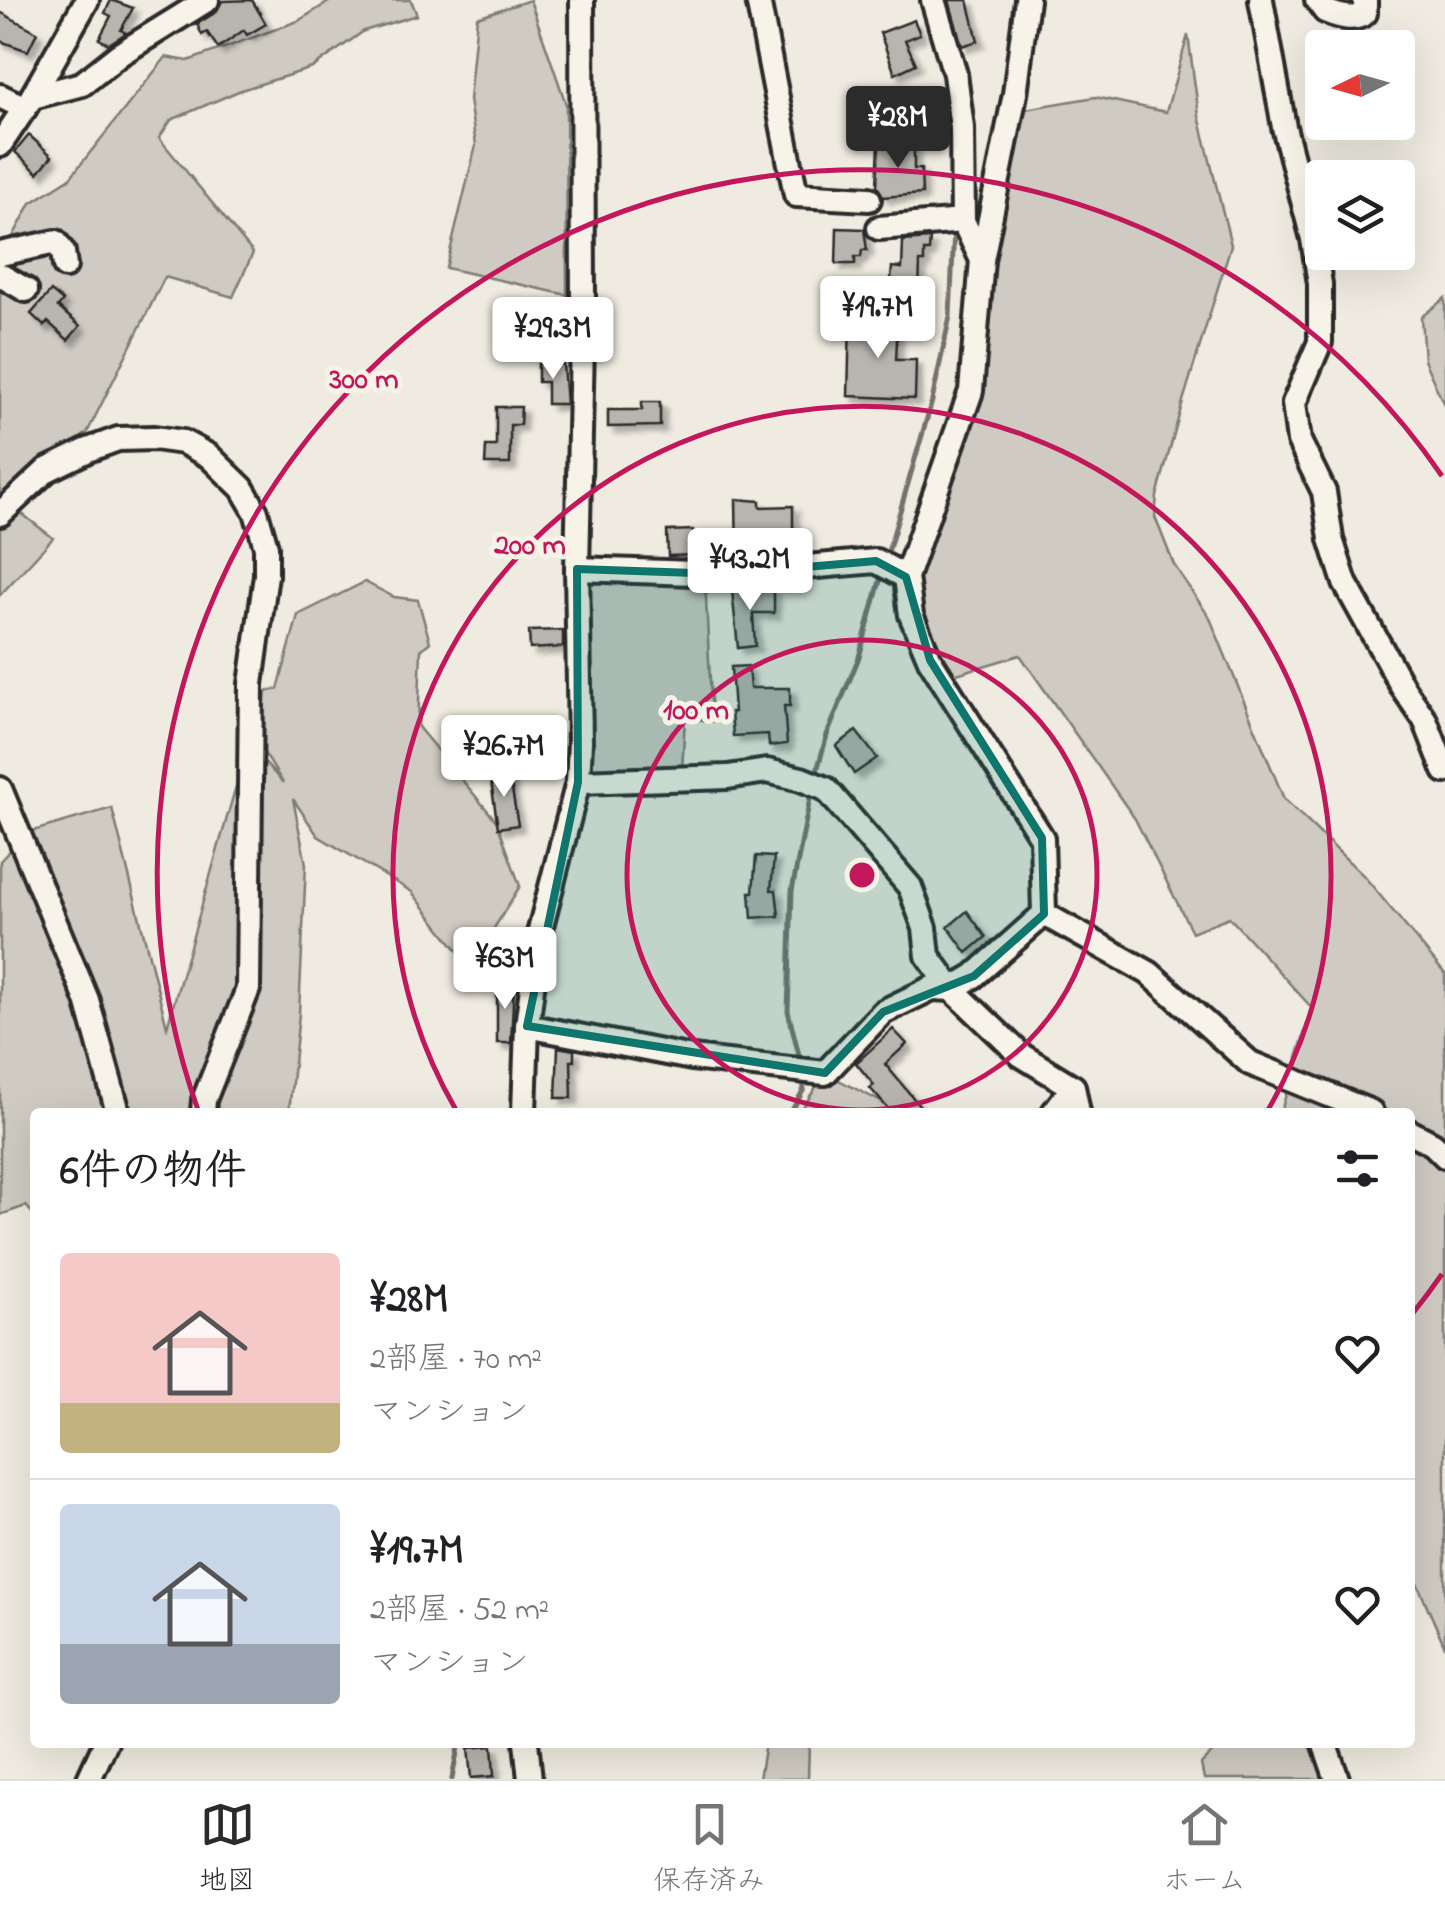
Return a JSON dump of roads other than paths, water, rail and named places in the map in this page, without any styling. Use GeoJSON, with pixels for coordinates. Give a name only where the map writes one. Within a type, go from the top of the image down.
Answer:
{"type":"FeatureCollection","features":[{"type":"Feature","properties":{"kind":"street"},"geometry":{"type":"LineString","coordinates":[[0,96],[28,102],[82,84],[120,54],[207,0]]}},
{"type":"Feature","properties":{"kind":"street"},"geometry":{"type":"LineString","coordinates":[[524,1108],[526,1026],[540,934],[578,782],[582,0]]}},
{"type":"Feature","properties":{"kind":"street"},"geometry":{"type":"LineString","coordinates":[[758,0],[796,195],[869,199]]}},
{"type":"Feature","properties":{"kind":"street"},"geometry":{"type":"LineString","coordinates":[[933,0],[955,74],[962,128],[958,221],[982,260]]}},
{"type":"Feature","properties":{"kind":"street"},"geometry":{"type":"LineString","coordinates":[[526,1026],[692,1058],[825,1073],[882,1012],[932,988],[952,988],[974,976],[1044,914],[1042,838],[930,660],[892,569],[971,392],[982,260],[1016,94],[1027,0]]}},
{"type":"Feature","properties":{"kind":"street"},"geometry":{"type":"LineString","coordinates":[[1260,0],[1320,284],[1320,342],[1294,403],[1300,441],[1324,492],[1331,539],[1346,584],[1424,720],[1445,772]]}},
{"type":"Feature","properties":{"kind":"street"},"geometry":{"type":"LineString","coordinates":[[1317,0],[1324,11],[1351,17],[1366,12],[1365,0]]}},
{"type":"Feature","properties":{"kind":"street"},"geometry":{"type":"LineString","coordinates":[[0,145],[28,102],[78,3]]}},
{"type":"Feature","properties":{"kind":"street"},"geometry":{"type":"LineString","coordinates":[[879,228],[958,221]]}},
{"type":"Feature","properties":{"kind":"street"},"geometry":{"type":"LineString","coordinates":[[0,254],[56,242],[63,252],[64,266]]}},
{"type":"Feature","properties":{"kind":"street"},"geometry":{"type":"LineString","coordinates":[[0,275],[26,290]]}},
{"type":"Feature","properties":{"kind":"street"},"geometry":{"type":"LineString","coordinates":[[0,514],[47,470],[118,439],[154,438],[183,442],[209,456],[242,488],[256,512],[266,561],[251,684],[248,990],[203,1108]]}},
{"type":"Feature","properties":{"kind":"street"},"geometry":{"type":"LineString","coordinates":[[577,569],[724,574],[892,569]]}},
{"type":"Feature","properties":{"kind":"street"},"geometry":{"type":"LineString","coordinates":[[578,782],[728,777],[767,771],[813,784],[910,887],[925,928],[928,956],[952,988],[1022,1055],[1073,1087],[1077,1108]]}},
{"type":"Feature","properties":{"kind":"street"},"geometry":{"type":"LineString","coordinates":[[0,789],[87,1000],[117,1108]]}},
{"type":"Feature","properties":{"kind":"street"},"geometry":{"type":"LineString","coordinates":[[1044,914],[1149,973],[1250,1062],[1362,1108]]}},
{"type":"Feature","properties":{"kind":"street"},"geometry":{"type":"LineString","coordinates":[[1057,1108],[1073,1087]]}},
{"type":"Feature","properties":{"kind":"street"},"geometry":{"type":"LineString","coordinates":[[1415,1135],[1445,1156]]}},
{"type":"Feature","properties":{"kind":"street"},"geometry":{"type":"LineString","coordinates":[[89,1779],[103,1748]]}},
{"type":"Feature","properties":{"kind":"street"},"geometry":{"type":"LineString","coordinates":[[527,1748],[530,1779]]}},
{"type":"Feature","properties":{"kind":"street"},"geometry":{"type":"LineString","coordinates":[[1326,1748],[1338,1779]]}},
{"type":"Feature","properties":{"kind":"waterway"},"geometry":{"type":"LineString","coordinates":[[886,559],[932,401],[950,316],[954,229]]}},
{"type":"Feature","properties":{"kind":"waterway"},"geometry":{"type":"LineString","coordinates":[[815,778],[827,735],[859,657],[883,570]]}},
{"type":"Feature","properties":{"kind":"waterway"},"geometry":{"type":"LineString","coordinates":[[801,1063],[788,1011],[792,891],[812,788]]}},
{"type":"Feature","properties":{"kind":"waterway"},"geometry":{"type":"LineString","coordinates":[[793,1108],[804,1089],[803,1079]]}},
{"type":"Feature","properties":{"kind":"waterway"},"geometry":{"type":"LineString","coordinates":[[452,1779],[458,1748]]}}]}
